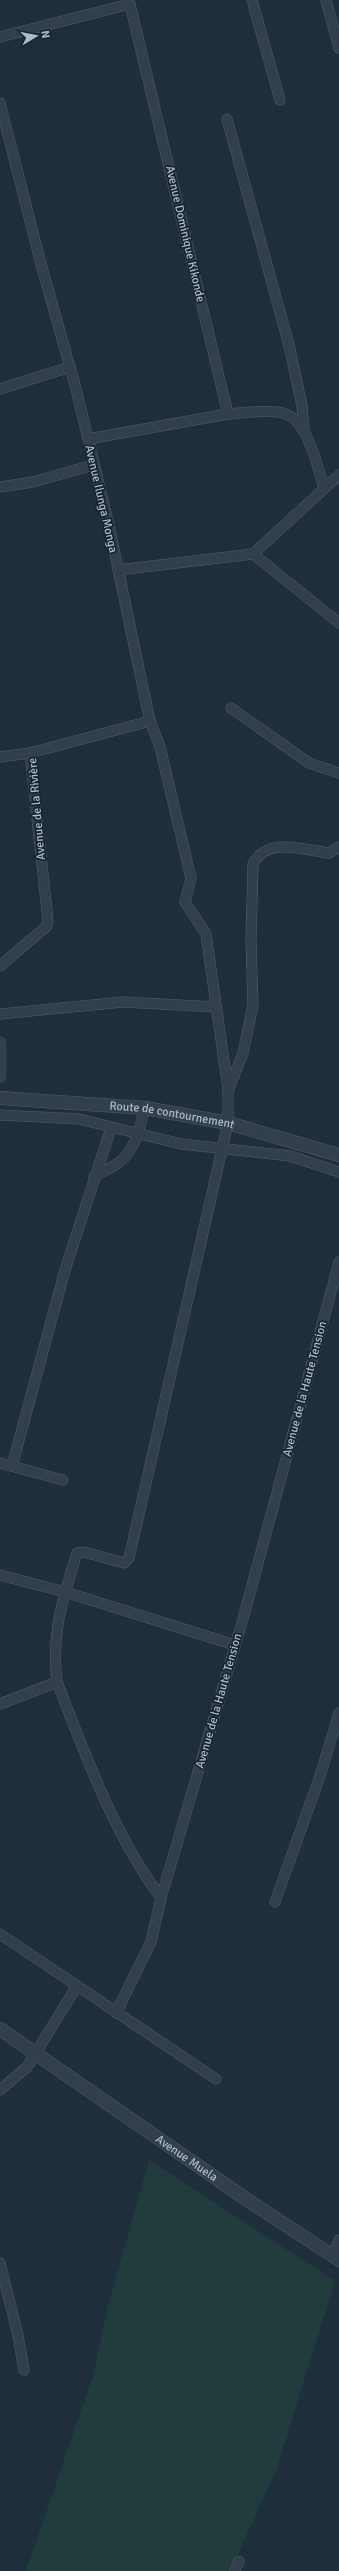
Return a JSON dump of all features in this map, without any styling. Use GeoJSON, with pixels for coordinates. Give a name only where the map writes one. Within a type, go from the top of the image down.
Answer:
{"type":"FeatureCollection","features":[{"type":"Feature","properties":{"kind":"street"},"geometry":{"type":"LineString","coordinates":[[252,0],[280,100]]}},
{"type":"Feature","properties":{"kind":"street"},"geometry":{"type":"LineString","coordinates":[[326,0],[339,48]]}},
{"type":"Feature","properties":{"kind":"street"},"geometry":{"type":"LineString","coordinates":[[0,37],[130,2]]}},
{"type":"Feature","properties":{"kind":"street","name":"Avenue Dominique Kikonde"},"geometry":{"type":"LineString","coordinates":[[130,2],[228,414]]}},
{"type":"Feature","properties":{"kind":"street","name":"Avenue Ilunga Monga"},"geometry":{"type":"LineString","coordinates":[[0,103],[88,439],[150,721],[160,747],[191,878],[185,902],[206,934],[228,1091]]}},
{"type":"Feature","properties":{"kind":"street"},"geometry":{"type":"LineString","coordinates":[[227,119],[289,345],[302,406],[304,429],[324,488]]}},
{"type":"Feature","properties":{"kind":"street"},"geometry":{"type":"LineString","coordinates":[[0,389],[70,367]]}},
{"type":"Feature","properties":{"kind":"street"},"geometry":{"type":"LineString","coordinates":[[88,439],[228,414],[283,412],[294,418],[304,429]]}},
{"type":"Feature","properties":{"kind":"street"},"geometry":{"type":"LineString","coordinates":[[0,487],[33,482],[93,465]]}},
{"type":"Feature","properties":{"kind":"street"},"geometry":{"type":"LineString","coordinates":[[118,570],[252,554],[339,475]]}},
{"type":"Feature","properties":{"kind":"street"},"geometry":{"type":"LineString","coordinates":[[252,554],[339,623]]}},
{"type":"Feature","properties":{"kind":"street"},"geometry":{"type":"LineString","coordinates":[[231,708],[309,762],[339,773]]}},
{"type":"Feature","properties":{"kind":"street","name":"Avenue de la Rivière"},"geometry":{"type":"LineString","coordinates":[[0,966],[46,926],[48,922],[30,753],[150,721]]}},
{"type":"Feature","properties":{"kind":"street"},"geometry":{"type":"LineString","coordinates":[[0,757],[30,753]]}},
{"type":"Feature","properties":{"kind":"street"},"geometry":{"type":"LineString","coordinates":[[161,1898],[140,1868],[102,1797],[57,1682],[55,1664],[56,1623],[78,1553],[80,1551],[124,1563],[129,1558],[223,1147],[228,1123],[228,1091],[243,1053],[254,1005],[251,940],[253,864],[257,856],[264,851],[284,846],[329,853],[339,847]]}},
{"type":"Feature","properties":{"kind":"street"},"geometry":{"type":"LineString","coordinates":[[0,1014],[123,1002],[216,1007]]}},
{"type":"Feature","properties":{"kind":"street"},"geometry":{"type":"LineString","coordinates":[[0,1042],[2,1056],[0,1078]]}},
{"type":"Feature","properties":{"kind":"street","name":"Route de contournement"},"geometry":{"type":"LineString","coordinates":[[0,1098],[145,1108],[228,1123],[339,1155]]}},
{"type":"Feature","properties":{"kind":"street"},"geometry":{"type":"LineString","coordinates":[[94,1177],[120,1162],[132,1145],[145,1108]]}},
{"type":"Feature","properties":{"kind":"street"},"geometry":{"type":"LineString","coordinates":[[0,1115],[79,1119],[181,1144],[223,1147],[290,1156],[339,1172]]}},
{"type":"Feature","properties":{"kind":"street"},"geometry":{"type":"LineString","coordinates":[[12,1466],[65,1270],[111,1128]]}},
{"type":"Feature","properties":{"kind":"street","name":"Avenue de la Haute Tension"},"geometry":{"type":"LineString","coordinates":[[116,2013],[151,1942],[161,1898],[235,1645],[339,1262]]}},
{"type":"Feature","properties":{"kind":"street"},"geometry":{"type":"LineString","coordinates":[[0,1464],[63,1480]]}},
{"type":"Feature","properties":{"kind":"street"},"geometry":{"type":"LineString","coordinates":[[0,1575],[65,1592],[235,1645]]}},
{"type":"Feature","properties":{"kind":"street"},"geometry":{"type":"LineString","coordinates":[[0,1704],[57,1682]]}},
{"type":"Feature","properties":{"kind":"street"},"geometry":{"type":"LineString","coordinates":[[275,1902],[320,1776],[339,1713]]}},
{"type":"Feature","properties":{"kind":"street"},"geometry":{"type":"LineString","coordinates":[[0,1934],[216,2079]]}},
{"type":"Feature","properties":{"kind":"street"},"geometry":{"type":"LineString","coordinates":[[0,2090],[24,2070],[36,2054],[77,1986]]}},
{"type":"Feature","properties":{"kind":"street","name":"Avenue Muela"},"geometry":{"type":"LineString","coordinates":[[0,2029],[246,2199],[336,2258]]}},
{"type":"Feature","properties":{"kind":"street"},"geometry":{"type":"LineString","coordinates":[[336,2258],[339,2240]]}},
{"type":"Feature","properties":{"kind":"street"},"geometry":{"type":"LineString","coordinates":[[0,2263],[18,2335],[24,2370]]}},
{"type":"Feature","properties":{"kind":"street"},"geometry":{"type":"LineString","coordinates":[[235,2571],[240,2561]]}},
{"type":"Feature","properties":{"kind":"green space"},"geometry":{"type":"Polygon","coordinates":[[[149,2160],[335,2281],[276,2471],[230,2571],[26,2571],[93,2376],[107,2309],[149,2160]]]}}]}
